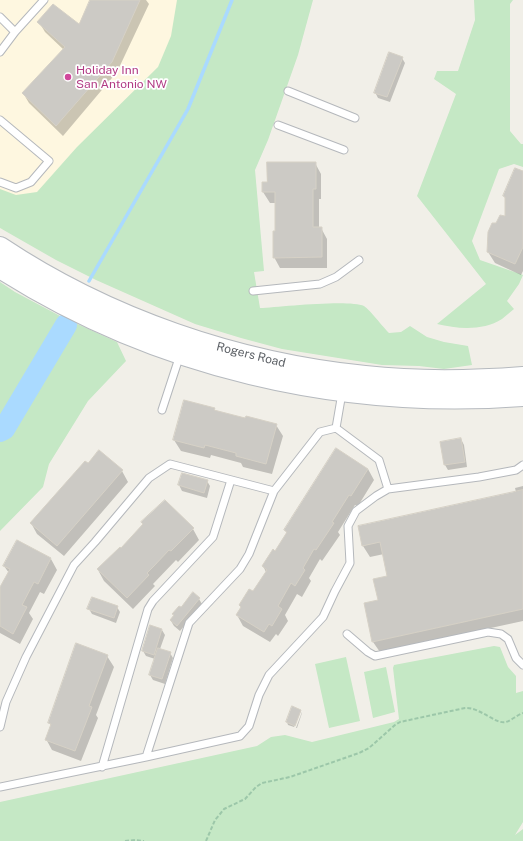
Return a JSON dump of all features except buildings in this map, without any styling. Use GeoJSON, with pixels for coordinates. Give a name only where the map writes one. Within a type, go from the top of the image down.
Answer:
{"type":"FeatureCollection","features":[{"type":"Feature","properties":{"kind":"main road","name":"Rogers Road"},"geometry":{"type":"LineString","coordinates":[[0,247],[80,292],[122,312],[166,330],[202,342],[284,363],[343,383],[420,398],[523,396]]}},
{"type":"Feature","properties":{"kind":"main road","name":"Rogers Road"},"geometry":{"type":"LineString","coordinates":[[0,268],[39,292],[81,314],[141,340],[180,355],[257,377],[308,387],[388,378],[479,380],[523,377]]}},
{"type":"Feature","properties":{"kind":"lane"},"geometry":{"type":"LineString","coordinates":[[0,52],[41,1]]}},
{"type":"Feature","properties":{"kind":"lane"},"geometry":{"type":"LineString","coordinates":[[0,17],[15,32]]}},
{"type":"Feature","properties":{"kind":"lane"},"geometry":{"type":"LineString","coordinates":[[288,92],[355,118]]}},
{"type":"Feature","properties":{"kind":"lane"},"geometry":{"type":"LineString","coordinates":[[0,120],[49,161],[31,182],[16,188],[0,182]]}},
{"type":"Feature","properties":{"kind":"lane"},"geometry":{"type":"LineString","coordinates":[[278,125],[344,150]]}},
{"type":"Feature","properties":{"kind":"lane"},"geometry":{"type":"LineString","coordinates":[[253,291],[320,284],[336,277],[359,260]]}},
{"type":"Feature","properties":{"kind":"lane"},"geometry":{"type":"LineString","coordinates":[[162,410],[180,355]]}},
{"type":"Feature","properties":{"kind":"lane"},"geometry":{"type":"LineString","coordinates":[[336,428],[343,383]]}},
{"type":"Feature","properties":{"kind":"lane"},"geometry":{"type":"LineString","coordinates":[[336,428],[379,460],[388,489]]}},
{"type":"Feature","properties":{"kind":"lane"},"geometry":{"type":"LineString","coordinates":[[146,757],[188,623],[240,569],[249,554],[274,491],[320,432],[336,428]]}},
{"type":"Feature","properties":{"kind":"lane"},"geometry":{"type":"LineString","coordinates":[[0,727],[6,702],[26,657],[74,565],[149,478],[170,464],[274,491]]}},
{"type":"Feature","properties":{"kind":"lane"},"geometry":{"type":"LineString","coordinates":[[0,787],[240,736],[249,726],[259,695],[269,675],[323,617],[334,591],[350,564],[348,526],[356,511],[388,489],[479,477],[516,470],[523,465]]}},
{"type":"Feature","properties":{"kind":"lane"},"geometry":{"type":"LineString","coordinates":[[102,766],[148,609],[153,601],[213,537],[231,480]]}},
{"type":"Feature","properties":{"kind":"lane"},"geometry":{"type":"LineString","coordinates":[[346,634],[375,656],[488,632],[501,634],[508,639],[516,658],[523,665]]}},
{"type":"Feature","properties":{"kind":"path"},"geometry":{"type":"LineString","coordinates":[[206,841],[215,820],[224,809],[245,799],[262,783],[290,777],[359,753],[369,748],[400,722],[465,708],[477,709],[501,722],[506,722],[523,713]]}},
{"type":"Feature","properties":{"kind":"path"},"geometry":{"type":"LineString","coordinates":[[125,841],[144,841]]}},
{"type":"Feature","properties":{"kind":"shaded area"},"geometry":{"type":"Polygon","coordinates":[[[0,0],[185,0],[176,66],[3,230],[0,228],[0,0]]]}},
{"type":"Feature","properties":{"kind":"green space"},"geometry":{"type":"Polygon","coordinates":[[[177,0],[313,0],[298,55],[268,140],[255,170],[264,271],[254,272],[260,308],[330,303],[356,304],[364,306],[389,333],[401,332],[410,326],[427,337],[444,342],[468,346],[472,365],[444,369],[419,366],[382,365],[282,349],[241,338],[195,324],[96,280],[56,260],[0,228],[0,189],[16,195],[37,192],[77,147],[158,67],[171,36],[177,0]]]}},
{"type":"Feature","properties":{"kind":"green space"},"geometry":{"type":"Polygon","coordinates":[[[474,0],[513,0],[510,4],[510,131],[521,144],[523,144],[523,167],[514,164],[499,169],[472,241],[480,260],[523,275],[519,284],[507,301],[514,309],[502,319],[487,326],[462,328],[437,324],[486,284],[417,196],[456,94],[434,79],[437,71],[458,71],[475,20],[474,0]]]}},
{"type":"Feature","properties":{"kind":"green space"},"geometry":{"type":"Polygon","coordinates":[[[0,282],[15,292],[62,317],[117,342],[126,361],[88,401],[49,464],[43,487],[0,531],[0,282]]]}},
{"type":"Feature","properties":{"kind":"green space"},"geometry":{"type":"Polygon","coordinates":[[[494,646],[500,647],[508,667],[516,676],[516,693],[523,691],[523,822],[515,835],[523,829],[523,841],[0,841],[0,802],[257,746],[271,737],[285,735],[312,742],[394,722],[399,719],[393,668],[394,665],[494,646]]]}},
{"type":"Feature","properties":{"kind":"green space"},"geometry":{"type":"Polygon","coordinates":[[[346,657],[360,721],[329,728],[315,664],[346,657]]]}},
{"type":"Feature","properties":{"kind":"green space"},"geometry":{"type":"Polygon","coordinates":[[[386,667],[395,712],[373,718],[364,672],[386,667]]]}},
{"type":"Feature","properties":{"kind":"waterway"},"geometry":{"type":"LineString","coordinates":[[89,281],[188,109],[232,0]]}},
{"type":"Feature","properties":{"kind":"waterway"},"geometry":{"type":"LineString","coordinates":[[0,431],[4,429],[66,325]]}},
{"type":"Feature","properties":{"kind":"place","name":"Holiday Inn San Antonio NW"},"geometry":{"type":"Point","coordinates":[68,77]}}]}
